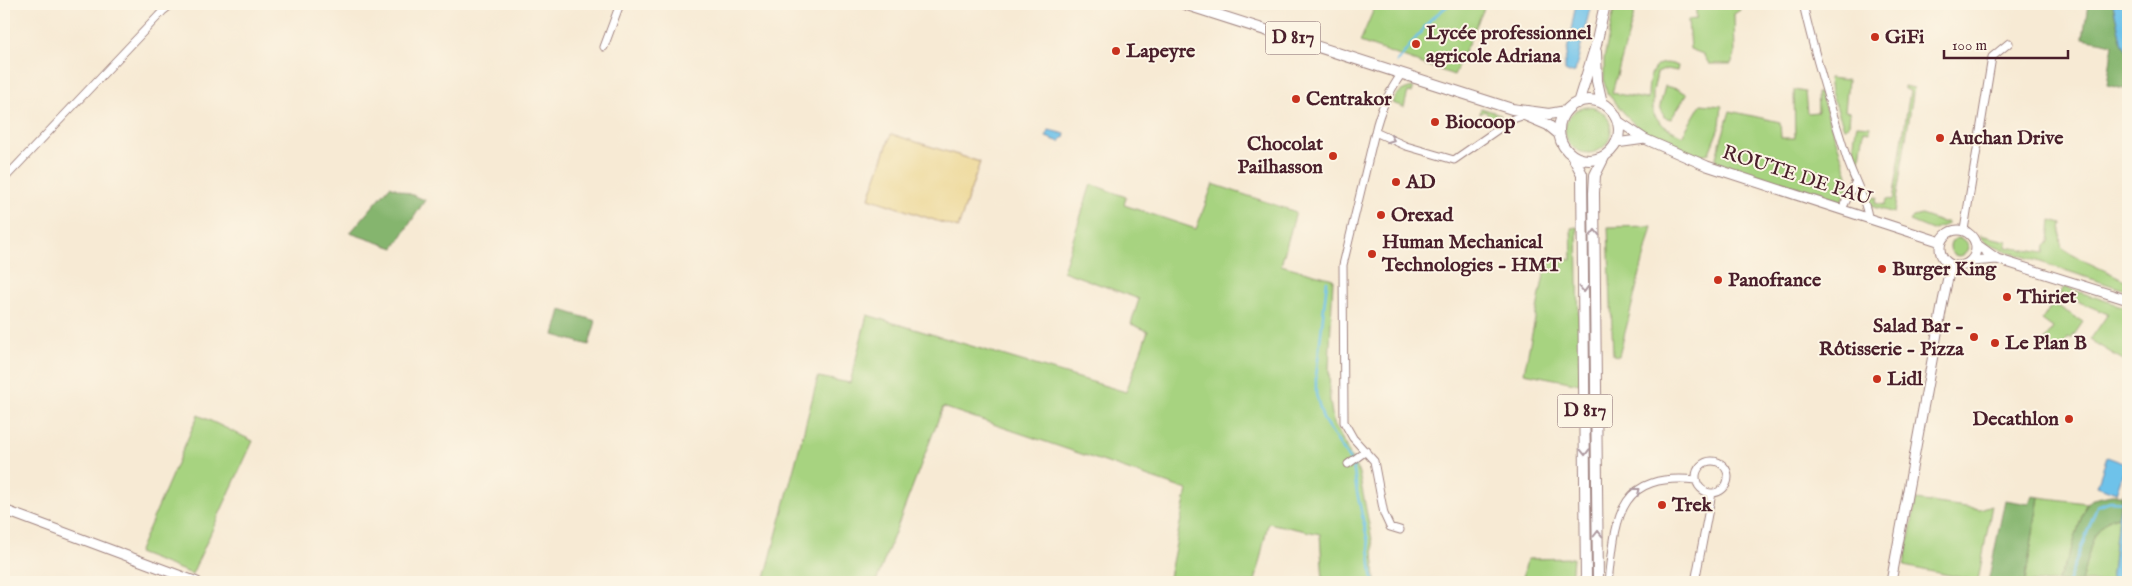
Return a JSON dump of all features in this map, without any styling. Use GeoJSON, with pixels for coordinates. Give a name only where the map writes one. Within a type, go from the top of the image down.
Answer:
{"type":"FeatureCollection","features":[{"type":"Feature","properties":{"kind":"main road","name":"D 817"},"geometry":{"type":"LineString","coordinates":[[1184,4],[1512,108],[1549,114],[1566,112]]}},
{"type":"Feature","properties":{"kind":"main road"},"geometry":{"type":"LineString","coordinates":[[1578,103],[1596,45],[1605,4]]}},
{"type":"Feature","properties":{"kind":"main road"},"geometry":{"type":"LineString","coordinates":[[1596,45],[1597,81],[1602,103],[1594,101],[1578,103],[1566,112],[1559,126],[1559,134],[1562,142],[1572,155],[1588,160],[1604,157],[1616,143],[1619,129],[1618,122]]}},
{"type":"Feature","properties":{"kind":"main road","name":"ROUTE DE PAU"},"geometry":{"type":"LineString","coordinates":[[1602,103],[1609,108],[1618,122],[1645,139],[1707,166],[1842,208],[1941,242]]}},
{"type":"Feature","properties":{"kind":"main road","name":"D 817"},"geometry":{"type":"LineString","coordinates":[[1512,108],[1525,116],[1548,125],[1559,134]]}},
{"type":"Feature","properties":{"kind":"main road"},"geometry":{"type":"LineString","coordinates":[[1616,143],[1645,139]]}},
{"type":"Feature","properties":{"kind":"main road","name":"D 817"},"geometry":{"type":"LineString","coordinates":[[1572,155],[1582,174],[1586,582]]}},
{"type":"Feature","properties":{"kind":"main road","name":"D 817"},"geometry":{"type":"LineString","coordinates":[[1598,582],[1594,193],[1595,175],[1604,157]]}},
{"type":"Feature","properties":{"kind":"main road"},"geometry":{"type":"LineString","coordinates":[[1972,261],[1977,250],[1970,233],[1964,230],[1953,230],[1943,237],[1940,248],[1944,259],[1954,266],[1960,266],[1972,261],[1997,259]]}},
{"type":"Feature","properties":{"kind":"main road"},"geometry":{"type":"LineString","coordinates":[[1976,244],[1997,259],[2128,300]]}},
{"type":"Feature","properties":{"kind":"main road"},"geometry":{"type":"LineString","coordinates":[[1891,582],[1943,301],[1949,273],[1954,266]]}},
{"type":"Feature","properties":{"kind":"main road"},"geometry":{"type":"LineString","coordinates":[[4,510],[196,582]]}},
{"type":"Feature","properties":{"kind":"street"},"geometry":{"type":"LineString","coordinates":[[4,179],[162,11],[172,4]]}},
{"type":"Feature","properties":{"kind":"street"},"geometry":{"type":"LineString","coordinates":[[604,47],[620,4]]}},
{"type":"Feature","properties":{"kind":"street"},"geometry":{"type":"LineString","coordinates":[[1803,4],[1819,72],[1855,182],[1867,209],[1868,217]]}},
{"type":"Feature","properties":{"kind":"street"},"geometry":{"type":"LineString","coordinates":[[1964,230],[1992,57],[2009,43]]}},
{"type":"Feature","properties":{"kind":"street"},"geometry":{"type":"LineString","coordinates":[[1400,530],[1390,527],[1384,514],[1374,461],[1353,438],[1344,422],[1344,265],[1380,111],[1388,94],[1402,73]]}},
{"type":"Feature","properties":{"kind":"street"},"geometry":{"type":"LineString","coordinates":[[1375,132],[1406,146],[1454,160],[1513,119],[1525,116]]}},
{"type":"Feature","properties":{"kind":"street"},"geometry":{"type":"LineString","coordinates":[[1842,208],[1855,182]]}},
{"type":"Feature","properties":{"kind":"street"},"geometry":{"type":"LineString","coordinates":[[1350,462],[1366,451]]}},
{"type":"Feature","properties":{"kind":"street"},"geometry":{"type":"LineString","coordinates":[[1712,461],[1721,464],[1727,472],[1728,482],[1722,490],[1712,493],[1702,489],[1696,480],[1698,469],[1712,461]]}},
{"type":"Feature","properties":{"kind":"street"},"geometry":{"type":"LineString","coordinates":[[1609,582],[1618,520],[1628,498],[1638,489],[1652,482],[1675,479],[1696,480]]}},
{"type":"Feature","properties":{"kind":"street"},"geometry":{"type":"LineString","coordinates":[[1695,582],[1712,493]]}},
{"type":"Feature","properties":{"kind":"green space","name":"Lycée professionnel agricole Adriana"},"geometry":{"type":"Polygon","coordinates":[[[1376,4],[1486,4],[1454,75],[1360,42],[1376,4]]]}},
{"type":"Feature","properties":{"kind":"green space"},"geometry":{"type":"Polygon","coordinates":[[[1615,4],[1637,4],[1612,93],[1648,98],[1649,83],[1653,70],[1662,63],[1678,66],[1677,71],[1667,69],[1657,73],[1653,92],[1653,114],[1664,126],[1682,136],[1701,104],[1722,106],[1720,125],[1709,153],[1698,156],[1644,132],[1631,121],[1607,93],[1604,82],[1604,59],[1615,4]]]}},
{"type":"Feature","properties":{"kind":"green space"},"geometry":{"type":"Polygon","coordinates":[[[1696,4],[1739,4],[1740,10],[1734,14],[1735,55],[1731,64],[1709,64],[1703,54],[1690,49],[1688,20],[1696,19],[1696,4]]]}},
{"type":"Feature","properties":{"kind":"green space"},"geometry":{"type":"Polygon","coordinates":[[[2088,4],[2113,4],[2121,41],[2128,52],[2128,90],[2107,85],[2113,44],[2083,38],[2088,4]]]}},
{"type":"Feature","properties":{"kind":"green space"},"geometry":{"type":"Polygon","coordinates":[[[1829,78],[1848,80],[1845,111],[1850,112],[1849,125],[1846,128],[1844,128],[1831,92],[1829,78]]]}},
{"type":"Feature","properties":{"kind":"green space"},"geometry":{"type":"Polygon","coordinates":[[[1665,86],[1687,94],[1671,119],[1664,117],[1660,106],[1665,86]]]}},
{"type":"Feature","properties":{"kind":"green space"},"geometry":{"type":"Polygon","coordinates":[[[1904,86],[1914,88],[1894,213],[1870,206],[1856,167],[1854,147],[1857,125],[1870,126],[1870,132],[1864,131],[1859,165],[1871,198],[1877,197],[1875,203],[1884,205],[1887,199],[1893,200],[1910,91],[1904,89],[1904,86]]]}},
{"type":"Feature","properties":{"kind":"green space"},"geometry":{"type":"Polygon","coordinates":[[[1413,87],[1411,93],[1408,92],[1404,107],[1392,103],[1400,92],[1413,87]]]}},
{"type":"Feature","properties":{"kind":"green space"},"geometry":{"type":"Polygon","coordinates":[[[1794,90],[1805,92],[1807,113],[1818,112],[1817,93],[1820,93],[1850,181],[1842,201],[1716,162],[1730,111],[1780,122],[1781,138],[1795,138],[1794,90]]]}},
{"type":"Feature","properties":{"kind":"green space"},"geometry":{"type":"Polygon","coordinates":[[[1583,107],[1593,107],[1607,117],[1611,130],[1607,143],[1601,149],[1593,153],[1583,153],[1569,143],[1565,135],[1565,125],[1575,111],[1583,107]]]}},
{"type":"Feature","properties":{"kind":"green space"},"geometry":{"type":"Polygon","coordinates":[[[1481,108],[1500,114],[1501,120],[1494,125],[1485,111],[1480,114],[1481,108]]]}},
{"type":"Feature","properties":{"kind":"green space"},"geometry":{"type":"Polygon","coordinates":[[[1091,184],[1126,197],[1124,205],[1196,229],[1213,184],[1296,212],[1281,265],[1333,279],[1329,367],[1330,401],[1333,421],[1359,473],[1373,545],[1375,582],[1323,582],[1320,534],[1268,523],[1255,582],[1168,582],[1187,490],[943,407],[876,582],[764,582],[818,377],[850,383],[867,315],[1126,392],[1148,331],[1131,324],[1139,299],[1063,271],[1091,184]]]}},
{"type":"Feature","properties":{"kind":"green space"},"geometry":{"type":"Polygon","coordinates":[[[390,186],[425,200],[394,248],[350,233],[390,186]]]}},
{"type":"Feature","properties":{"kind":"green space"},"geometry":{"type":"Polygon","coordinates":[[[1921,215],[1941,222],[1947,222],[1948,224],[1932,230],[1910,221],[1913,217],[1921,215]]]}},
{"type":"Feature","properties":{"kind":"green space"},"geometry":{"type":"Polygon","coordinates":[[[2051,220],[2062,223],[2060,235],[2062,247],[2065,250],[2128,282],[2128,291],[1992,246],[1986,243],[1980,235],[2007,241],[2007,247],[2044,253],[2045,246],[2049,242],[2051,220]]]}},
{"type":"Feature","properties":{"kind":"green space"},"geometry":{"type":"Polygon","coordinates":[[[1652,226],[1619,356],[1613,355],[1608,227],[1652,226]]]}},
{"type":"Feature","properties":{"kind":"green space"},"geometry":{"type":"Polygon","coordinates":[[[1577,227],[1580,384],[1524,373],[1548,255],[1572,260],[1571,228],[1577,227]]]}},
{"type":"Feature","properties":{"kind":"green space"},"geometry":{"type":"Polygon","coordinates":[[[1955,238],[1963,238],[1968,243],[1966,254],[1955,256],[1950,251],[1950,243],[1955,238]]]}},
{"type":"Feature","properties":{"kind":"green space"},"geometry":{"type":"Polygon","coordinates":[[[2064,287],[2128,308],[2128,363],[2090,340],[2108,314],[2060,294],[2064,287]]]}},
{"type":"Feature","properties":{"kind":"green space"},"geometry":{"type":"Polygon","coordinates":[[[2053,303],[2083,322],[2071,339],[2068,338],[2058,355],[2042,344],[2053,328],[2042,320],[2053,303]]]}},
{"type":"Feature","properties":{"kind":"green space"},"geometry":{"type":"Polygon","coordinates":[[[561,310],[596,321],[589,345],[554,335],[561,310]]]}},
{"type":"Feature","properties":{"kind":"green space"},"geometry":{"type":"Polygon","coordinates":[[[198,415],[253,441],[192,574],[138,553],[198,415]]]}},
{"type":"Feature","properties":{"kind":"green space"},"geometry":{"type":"Polygon","coordinates":[[[2111,495],[2122,495],[2118,516],[2109,520],[2096,534],[2081,582],[2057,582],[2071,551],[2086,503],[2093,499],[2111,495]]]}},
{"type":"Feature","properties":{"kind":"green space"},"geometry":{"type":"Polygon","coordinates":[[[2032,496],[2039,497],[2025,582],[1988,582],[2005,500],[2029,504],[2032,496]]]}},
{"type":"Feature","properties":{"kind":"green space"},"geometry":{"type":"Polygon","coordinates":[[[2039,497],[2086,503],[2071,551],[2057,582],[2025,582],[2039,497]]]}},
{"type":"Feature","properties":{"kind":"green space"},"geometry":{"type":"Polygon","coordinates":[[[1916,500],[1980,509],[1992,505],[1978,581],[1904,566],[1916,500]]]}},
{"type":"Feature","properties":{"kind":"green space"},"geometry":{"type":"Polygon","coordinates":[[[2118,516],[2111,582],[2081,582],[2096,534],[2109,520],[2118,516]]]}},
{"type":"Feature","properties":{"kind":"green space"},"geometry":{"type":"Polygon","coordinates":[[[1573,558],[1571,582],[1522,582],[1527,559],[1573,558]]]}},
{"type":"Feature","properties":{"kind":"sand"},"geometry":{"type":"Polygon","coordinates":[[[891,134],[980,162],[958,228],[869,198],[891,134]]]}},
{"type":"Feature","properties":{"kind":"water"},"geometry":{"type":"Polygon","coordinates":[[[1576,4],[1591,4],[1575,72],[1569,73],[1565,71],[1565,62],[1576,4]]]}},
{"type":"Feature","properties":{"kind":"water"},"geometry":{"type":"Polygon","coordinates":[[[2113,4],[2128,4],[2128,52],[2121,41],[2113,4]]]}},
{"type":"Feature","properties":{"kind":"water"},"geometry":{"type":"Polygon","coordinates":[[[1049,130],[1065,134],[1064,138],[1060,142],[1046,137],[1049,130]]]}},
{"type":"Feature","properties":{"kind":"water"},"geometry":{"type":"Polygon","coordinates":[[[2107,457],[2126,464],[2116,493],[2097,486],[2107,457]]]}},
{"type":"Feature","properties":{"kind":"water"},"geometry":{"type":"Polygon","coordinates":[[[2128,477],[2128,582],[2111,582],[2118,516],[2128,477]]]}},
{"type":"Feature","properties":{"kind":"waterway"},"geometry":{"type":"LineString","coordinates":[[1397,62],[1431,19],[1450,4]]}},
{"type":"Feature","properties":{"kind":"waterway"},"geometry":{"type":"LineString","coordinates":[[1327,281],[1316,377],[1316,394],[1323,419],[1353,465],[1369,547],[1373,582]]}},
{"type":"Feature","properties":{"kind":"waterway"},"geometry":{"type":"LineString","coordinates":[[2068,582],[2097,506],[2110,501],[2128,502]]}},
{"type":"Feature","properties":{"kind":"place","name":"GiFi"},"geometry":{"type":"Point","coordinates":[1875,37]}},
{"type":"Feature","properties":{"kind":"place","name":"Lycée professionnel agricole Adriana"},"geometry":{"type":"Point","coordinates":[1416,44]}},
{"type":"Feature","properties":{"kind":"place","name":"Lapeyre"},"geometry":{"type":"Point","coordinates":[1116,51]}},
{"type":"Feature","properties":{"kind":"place","name":"Centrakor"},"geometry":{"type":"Point","coordinates":[1296,99]}},
{"type":"Feature","properties":{"kind":"place","name":"Biocoop"},"geometry":{"type":"Point","coordinates":[1435,122]}},
{"type":"Feature","properties":{"kind":"place","name":"Auchan Drive"},"geometry":{"type":"Point","coordinates":[1940,138]}},
{"type":"Feature","properties":{"kind":"place","name":"Chocolat Pailhasson"},"geometry":{"type":"Point","coordinates":[1333,156]}},
{"type":"Feature","properties":{"kind":"place","name":"AD"},"geometry":{"type":"Point","coordinates":[1396,182]}},
{"type":"Feature","properties":{"kind":"place","name":"Orexad"},"geometry":{"type":"Point","coordinates":[1381,215]}},
{"type":"Feature","properties":{"kind":"place","name":"Human Mechanical Technologies - HMT"},"geometry":{"type":"Point","coordinates":[1372,254]}},
{"type":"Feature","properties":{"kind":"place","name":"Burger King"},"geometry":{"type":"Point","coordinates":[1882,269]}},
{"type":"Feature","properties":{"kind":"place","name":"Panofrance"},"geometry":{"type":"Point","coordinates":[1718,280]}},
{"type":"Feature","properties":{"kind":"place","name":"Thiriet"},"geometry":{"type":"Point","coordinates":[2007,297]}},
{"type":"Feature","properties":{"kind":"place","name":"Salad Bar - Rôtisserie - Pizza"},"geometry":{"type":"Point","coordinates":[1974,337]}},
{"type":"Feature","properties":{"kind":"place","name":"Le Plan B"},"geometry":{"type":"Point","coordinates":[1995,343]}},
{"type":"Feature","properties":{"kind":"place","name":"Lidl"},"geometry":{"type":"Point","coordinates":[1877,379]}},
{"type":"Feature","properties":{"kind":"place","name":"Decathlon"},"geometry":{"type":"Point","coordinates":[2069,419]}},
{"type":"Feature","properties":{"kind":"place","name":"Trek"},"geometry":{"type":"Point","coordinates":[1662,505]}}]}
